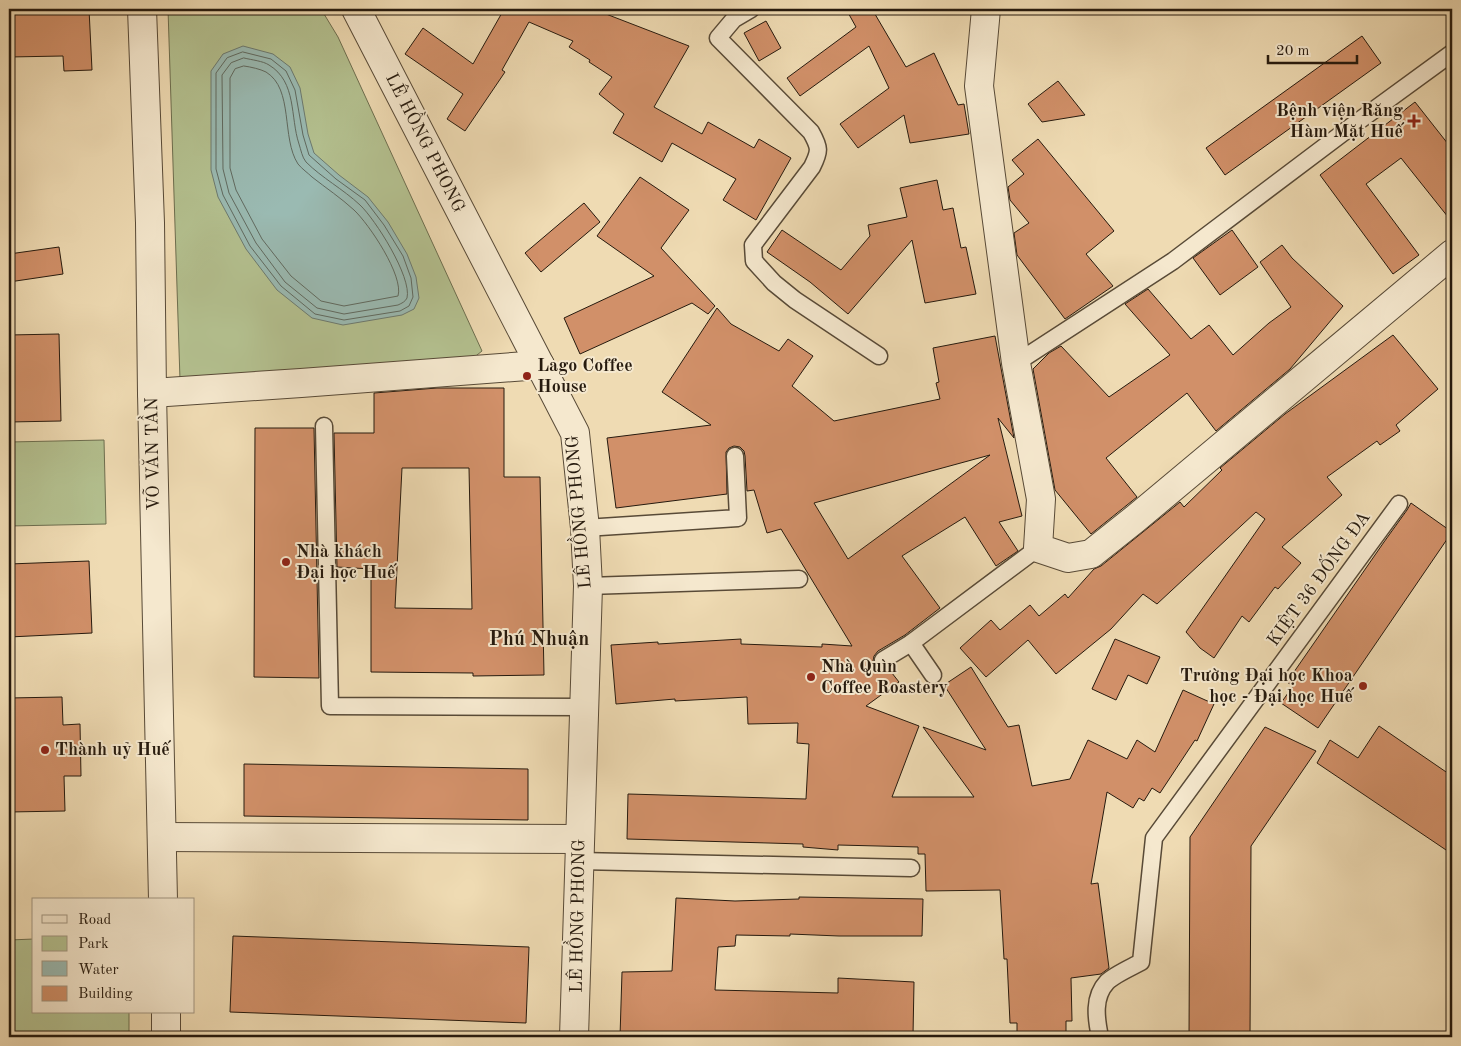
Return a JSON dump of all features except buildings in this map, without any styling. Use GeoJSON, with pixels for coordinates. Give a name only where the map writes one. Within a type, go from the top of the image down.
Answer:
{"type":"FeatureCollection","features":[{"type":"Feature","properties":{"kind":"street","name":"VÕ VĂN TẦN"},"geometry":{"type":"LineString","coordinates":[[142,9],[150,223],[163,898]]}},
{"type":"Feature","properties":{"kind":"street","name":"LÊ HỒNG PHONG"},"geometry":{"type":"LineString","coordinates":[[356,9],[575,433],[585,528],[588,586],[574,1037]]}},
{"type":"Feature","properties":{"kind":"street"},"geometry":{"type":"LineString","coordinates":[[986,9],[979,86],[1016,363],[1041,499],[1038,548],[1068,558],[1091,554],[1452,254]]}},
{"type":"Feature","properties":{"kind":"street"},"geometry":{"type":"LineString","coordinates":[[152,393],[540,365]]}},
{"type":"Feature","properties":{"kind":"street"},"geometry":{"type":"LineString","coordinates":[[162,837],[579,850]]}},
{"type":"Feature","properties":{"kind":"street"},"geometry":{"type":"LineString","coordinates":[[166,1014],[166,1037]]}},
{"type":"Feature","properties":{"kind":"lane"},"geometry":{"type":"LineString","coordinates":[[751,9],[734,19],[718,38],[811,132],[818,145],[818,156],[812,167],[753,245],[754,261],[774,283],[795,300],[879,356]]}},
{"type":"Feature","properties":{"kind":"lane"},"geometry":{"type":"LineString","coordinates":[[1016,363],[1173,261],[1452,53]]}},
{"type":"Feature","properties":{"kind":"lane"},"geometry":{"type":"LineString","coordinates":[[324,426],[330,706],[584,707]]}},
{"type":"Feature","properties":{"kind":"lane"},"geometry":{"type":"LineString","coordinates":[[585,528],[738,518],[735,456]]}},
{"type":"Feature","properties":{"kind":"lane","name":"KIỆT 36 ĐỐNG ĐA"},"geometry":{"type":"LineString","coordinates":[[1100,1037],[1097,1020],[1098,997],[1108,981],[1141,962],[1154,838],[1399,504]]}},
{"type":"Feature","properties":{"kind":"lane"},"geometry":{"type":"LineString","coordinates":[[883,660],[911,643],[1038,548]]}},
{"type":"Feature","properties":{"kind":"lane"},"geometry":{"type":"LineString","coordinates":[[588,586],[799,579]]}},
{"type":"Feature","properties":{"kind":"lane"},"geometry":{"type":"LineString","coordinates":[[911,643],[933,675]]}},
{"type":"Feature","properties":{"kind":"lane"},"geometry":{"type":"LineString","coordinates":[[579,850],[911,868]]}},
{"type":"Feature","properties":{"kind":"green space"},"geometry":{"type":"Polygon","coordinates":[[[168,9],[321,9],[338,37],[482,351],[472,359],[180,380],[168,9]]]}},
{"type":"Feature","properties":{"kind":"green space"},"geometry":{"type":"Polygon","coordinates":[[[104,440],[106,524],[9,526],[9,442],[104,440]]]}},
{"type":"Feature","properties":{"kind":"green space"},"geometry":{"type":"Polygon","coordinates":[[[32,939],[32,1014],[129,1014],[129,1037],[9,1037],[9,940],[32,939]]]}},
{"type":"Feature","properties":{"kind":"water"},"geometry":{"type":"Polygon","coordinates":[[[243,46],[273,54],[290,67],[300,88],[308,134],[314,153],[368,197],[388,222],[407,254],[416,277],[419,298],[414,309],[402,315],[343,325],[312,318],[277,290],[246,249],[218,197],[211,170],[211,71],[223,54],[243,46]]]}},
{"type":"Feature","properties":{"kind":"place","name":"Bệnh viện Răng Hàm Mặt Huế"},"geometry":{"type":"Point","coordinates":[1414,121]}},
{"type":"Feature","properties":{"kind":"place","name":"Lago Coffee House"},"geometry":{"type":"Point","coordinates":[527,376]}},
{"type":"Feature","properties":{"kind":"place","name":"Nhà khách Đại học Huế"},"geometry":{"type":"Point","coordinates":[286,562]}},
{"type":"Feature","properties":{"kind":"place","name":"Nhà Quìn Coffee Roastery"},"geometry":{"type":"Point","coordinates":[811,677]}},
{"type":"Feature","properties":{"kind":"place","name":"Trường Đại học Khoa học - Đại học Huế"},"geometry":{"type":"Point","coordinates":[1363,686]}},
{"type":"Feature","properties":{"kind":"place","name":"Thành uỷ Huế"},"geometry":{"type":"Point","coordinates":[45,750]}},
{"type":"Feature","properties":{"kind":"district","name":"Phú Nhuận"},"geometry":{"type":"Point","coordinates":[539,640]}}]}
